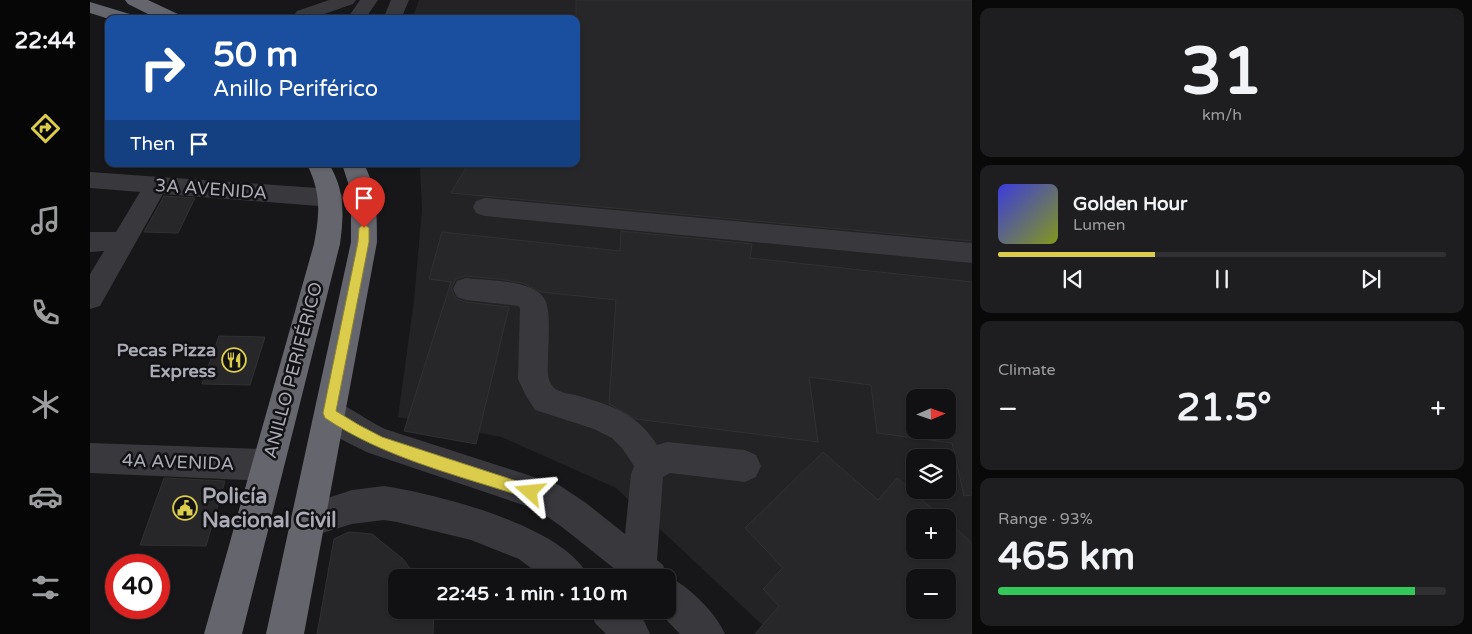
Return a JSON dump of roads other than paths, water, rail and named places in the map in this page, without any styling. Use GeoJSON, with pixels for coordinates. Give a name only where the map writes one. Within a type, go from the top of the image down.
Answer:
{"type":"FeatureCollection","features":[{"type":"Feature","properties":{"kind":"highway"},"geometry":{"type":"LineString","coordinates":[[134,0],[166,15]]}},
{"type":"Feature","properties":{"kind":"highway"},"geometry":{"type":"LineString","coordinates":[[164,0],[167,6],[177,15]]}},
{"type":"Feature","properties":{"kind":"highway"},"geometry":{"type":"LineString","coordinates":[[90,6],[115,15]]}},
{"type":"Feature","properties":{"kind":"highway","name":"ANILLO PERIFÉRICO"},"geometry":{"type":"LineString","coordinates":[[223,634],[327,244],[332,198],[320,167]]}},
{"type":"Feature","properties":{"kind":"highway"},"geometry":{"type":"LineString","coordinates":[[284,634],[309,520],[364,242],[364,192],[360,175],[355,167]]}},
{"type":"Feature","properties":{"kind":"street"},"geometry":{"type":"LineString","coordinates":[[303,15],[347,0]]}},
{"type":"Feature","properties":{"kind":"street"},"geometry":{"type":"LineString","coordinates":[[359,15],[369,0]]}},
{"type":"Feature","properties":{"kind":"street"},"geometry":{"type":"LineString","coordinates":[[394,15],[400,0]]}},
{"type":"Feature","properties":{"kind":"street","name":"3A AVENIDA"},"geometry":{"type":"LineString","coordinates":[[90,180],[332,198]]}},
{"type":"Feature","properties":{"kind":"street"},"geometry":{"type":"LineString","coordinates":[[90,298],[156,185]]}},
{"type":"Feature","properties":{"kind":"street"},"geometry":{"type":"LineString","coordinates":[[485,207],[972,253]]}},
{"type":"Feature","properties":{"kind":"street"},"geometry":{"type":"LineString","coordinates":[[90,242],[123,242]]}},
{"type":"Feature","properties":{"kind":"street"},"geometry":{"type":"LineString","coordinates":[[466,289],[524,296],[529,299],[534,309],[533,379],[541,395],[546,400],[610,420],[628,432],[640,445],[652,466]]}},
{"type":"Feature","properties":{"kind":"street"},"geometry":{"type":"LineString","coordinates":[[330,413],[354,430],[380,442],[547,497],[574,515],[634,569]]}},
{"type":"Feature","properties":{"kind":"street"},"geometry":{"type":"LineString","coordinates":[[640,569],[647,474],[652,466],[667,457],[745,466]]}},
{"type":"Feature","properties":{"kind":"street","name":"4A AVENIDA"},"geometry":{"type":"LineString","coordinates":[[90,458],[267,465]]}},
{"type":"Feature","properties":{"kind":"street"},"geometry":{"type":"LineString","coordinates":[[309,520],[352,507],[384,503],[397,505],[471,523],[531,547],[561,569]]}},
{"type":"Feature","properties":{"kind":"street"},"geometry":{"type":"LineString","coordinates":[[676,604],[706,634]]}},
{"type":"Feature","properties":{"kind":"street"},"geometry":{"type":"LineString","coordinates":[[617,619],[631,634]]}},
{"type":"Feature","properties":{"kind":"place","name":"Pecas Pizza Express"},"geometry":{"type":"Point","coordinates":[234,360]}},
{"type":"Feature","properties":{"kind":"place","name":"Policía Nacional Civil"},"geometry":{"type":"Point","coordinates":[185,508]}}]}
